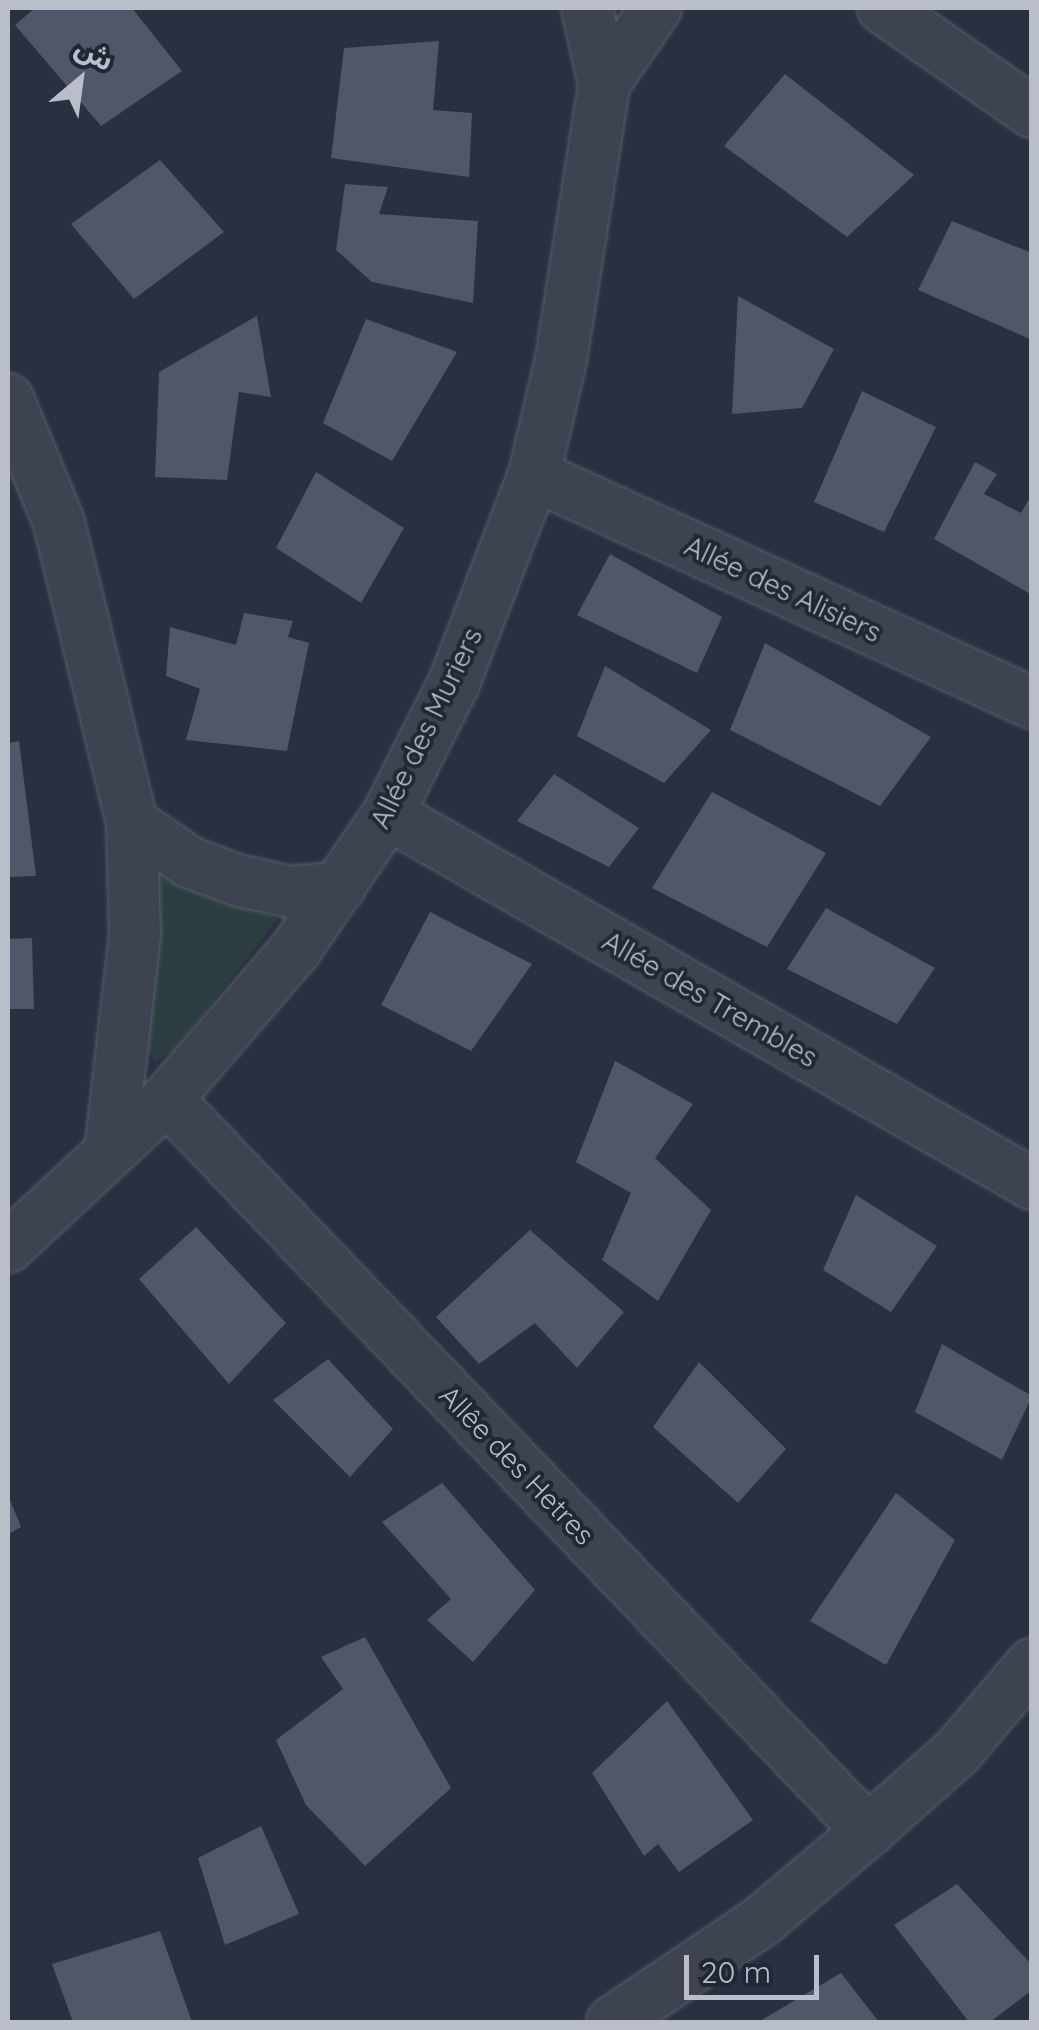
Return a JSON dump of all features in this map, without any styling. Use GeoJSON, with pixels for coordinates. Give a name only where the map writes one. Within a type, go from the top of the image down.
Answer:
{"type":"FeatureCollection","features":[{"type":"Feature","properties":{"kind":"street","name":"Allée des Muriers"},"geometry":{"type":"LineString","coordinates":[[8,1246],[167,1099],[340,887],[388,814],[454,683],[534,475],[581,253],[604,84],[586,8]]}},
{"type":"Feature","properties":{"kind":"street","name":"Allée des Muriers"},"geometry":{"type":"LineString","coordinates":[[604,84],[656,8]]}},
{"type":"Feature","properties":{"kind":"street"},"geometry":{"type":"LineString","coordinates":[[883,8],[1032,112]]}},
{"type":"Feature","properties":{"kind":"street"},"geometry":{"type":"LineString","coordinates":[[8,399],[60,524],[132,823],[136,934],[110,1152]]}},
{"type":"Feature","properties":{"kind":"street","name":"Allée des Alisiers"},"geometry":{"type":"LineString","coordinates":[[534,475],[1032,703]]}},
{"type":"Feature","properties":{"kind":"street","name":"Allée des Trembles"},"geometry":{"type":"LineString","coordinates":[[388,814],[1032,1184]]}},
{"type":"Feature","properties":{"kind":"street"},"geometry":{"type":"LineString","coordinates":[[132,823],[189,862],[240,881],[291,892],[340,887]]}},
{"type":"Feature","properties":{"kind":"street","name":"Allêe des Hetres"},"geometry":{"type":"LineString","coordinates":[[167,1099],[868,1831]]}},
{"type":"Feature","properties":{"kind":"street"},"geometry":{"type":"LineString","coordinates":[[612,2022],[763,1920],[868,1831],[957,1752],[1032,1664]]}},
{"type":"Feature","properties":{"kind":"shaded area"},"geometry":{"type":"Polygon","coordinates":[[[153,869],[278,919],[174,1052],[155,1061],[146,1050],[153,869]]]}},
{"type":"Feature","properties":{"kind":"building"},"geometry":{"type":"Polygon","coordinates":[[[35,8],[132,8],[182,71],[101,126],[15,25],[35,8]]]}},
{"type":"Feature","properties":{"kind":"building"},"geometry":{"type":"Polygon","coordinates":[[[439,41],[433,110],[472,113],[469,177],[331,158],[344,48],[439,41]]]}},
{"type":"Feature","properties":{"kind":"building"},"geometry":{"type":"Polygon","coordinates":[[[785,74],[914,175],[847,237],[724,146],[785,74]]]}},
{"type":"Feature","properties":{"kind":"building"},"geometry":{"type":"Polygon","coordinates":[[[160,160],[224,232],[134,299],[71,224],[160,160]]]}},
{"type":"Feature","properties":{"kind":"building"},"geometry":{"type":"Polygon","coordinates":[[[345,184],[388,187],[379,214],[478,221],[473,303],[372,282],[336,250],[345,184]]]}},
{"type":"Feature","properties":{"kind":"building"},"geometry":{"type":"Polygon","coordinates":[[[952,221],[1032,253],[1032,340],[918,290],[952,221]]]}},
{"type":"Feature","properties":{"kind":"building"},"geometry":{"type":"Polygon","coordinates":[[[738,296],[834,349],[802,408],[732,414],[738,296]]]}},
{"type":"Feature","properties":{"kind":"building"},"geometry":{"type":"Polygon","coordinates":[[[257,316],[271,397],[239,392],[227,480],[155,477],[159,372],[257,316]]]}},
{"type":"Feature","properties":{"kind":"building"},"geometry":{"type":"Polygon","coordinates":[[[366,319],[457,352],[392,461],[323,423],[366,319]]]}},
{"type":"Feature","properties":{"kind":"building"},"geometry":{"type":"Polygon","coordinates":[[[862,391],[936,427],[884,532],[814,502],[862,391]]]}},
{"type":"Feature","properties":{"kind":"building"},"geometry":{"type":"Polygon","coordinates":[[[975,462],[997,474],[984,494],[1021,513],[1032,494],[1032,595],[934,539],[975,462]]]}},
{"type":"Feature","properties":{"kind":"building"},"geometry":{"type":"Polygon","coordinates":[[[316,472],[404,528],[361,603],[276,548],[316,472]]]}},
{"type":"Feature","properties":{"kind":"building"},"geometry":{"type":"Polygon","coordinates":[[[610,554],[722,617],[697,673],[577,615],[610,554]]]}},
{"type":"Feature","properties":{"kind":"building"},"geometry":{"type":"Polygon","coordinates":[[[244,613],[293,621],[288,637],[309,643],[287,751],[186,740],[200,689],[166,676],[170,627],[236,645],[244,613]]]}},
{"type":"Feature","properties":{"kind":"building"},"geometry":{"type":"Polygon","coordinates":[[[765,643],[931,737],[880,806],[730,730],[765,643]]]}},
{"type":"Feature","properties":{"kind":"building"},"geometry":{"type":"Polygon","coordinates":[[[605,666],[711,730],[664,783],[577,736],[605,666]]]}},
{"type":"Feature","properties":{"kind":"building"},"geometry":{"type":"Polygon","coordinates":[[[19,741],[36,876],[8,877],[8,743],[19,741]]]}},
{"type":"Feature","properties":{"kind":"building"},"geometry":{"type":"Polygon","coordinates":[[[554,774],[639,828],[609,867],[517,821],[554,774]]]}},
{"type":"Feature","properties":{"kind":"building"},"geometry":{"type":"Polygon","coordinates":[[[712,792],[826,853],[767,947],[652,888],[712,792]]]}},
{"type":"Feature","properties":{"kind":"building"},"geometry":{"type":"Polygon","coordinates":[[[826,908],[935,968],[897,1024],[787,969],[826,908]]]}},
{"type":"Feature","properties":{"kind":"building"},"geometry":{"type":"Polygon","coordinates":[[[430,912],[532,964],[471,1051],[381,1005],[430,912]]]}},
{"type":"Feature","properties":{"kind":"building"},"geometry":{"type":"Polygon","coordinates":[[[32,938],[34,1009],[8,1009],[8,939],[32,938]]]}},
{"type":"Feature","properties":{"kind":"building"},"geometry":{"type":"Polygon","coordinates":[[[615,1061],[693,1104],[655,1158],[711,1210],[658,1301],[602,1260],[631,1193],[576,1162],[615,1061]]]}},
{"type":"Feature","properties":{"kind":"building"},"geometry":{"type":"Polygon","coordinates":[[[856,1195],[937,1246],[891,1312],[823,1270],[856,1195]]]}},
{"type":"Feature","properties":{"kind":"building"},"geometry":{"type":"Polygon","coordinates":[[[196,1227],[286,1323],[229,1384],[139,1279],[196,1227]]]}},
{"type":"Feature","properties":{"kind":"building"},"geometry":{"type":"Polygon","coordinates":[[[530,1230],[624,1312],[577,1368],[535,1323],[479,1364],[436,1317],[530,1230]]]}},
{"type":"Feature","properties":{"kind":"building"},"geometry":{"type":"Polygon","coordinates":[[[942,1344],[1032,1396],[1002,1460],[915,1412],[942,1344]]]}},
{"type":"Feature","properties":{"kind":"building"},"geometry":{"type":"Polygon","coordinates":[[[328,1359],[393,1429],[350,1477],[273,1400],[328,1359]]]}},
{"type":"Feature","properties":{"kind":"building"},"geometry":{"type":"Polygon","coordinates":[[[699,1362],[786,1449],[738,1503],[653,1427],[699,1362]]]}},
{"type":"Feature","properties":{"kind":"building"},"geometry":{"type":"Polygon","coordinates":[[[442,1483],[535,1590],[473,1662],[427,1620],[451,1599],[382,1522],[442,1483]]]}},
{"type":"Feature","properties":{"kind":"building"},"geometry":{"type":"Polygon","coordinates":[[[896,1493],[955,1540],[886,1665],[810,1621],[896,1493]]]}},
{"type":"Feature","properties":{"kind":"building"},"geometry":{"type":"Polygon","coordinates":[[[8,1495],[21,1527],[8,1534],[8,1495]]]}},
{"type":"Feature","properties":{"kind":"building"},"geometry":{"type":"Polygon","coordinates":[[[365,1637],[451,1788],[365,1866],[306,1805],[276,1740],[343,1689],[321,1657],[365,1637]]]}},
{"type":"Feature","properties":{"kind":"building"},"geometry":{"type":"Polygon","coordinates":[[[667,1701],[753,1820],[679,1872],[658,1844],[644,1856],[592,1773],[667,1701]]]}},
{"type":"Feature","properties":{"kind":"building"},"geometry":{"type":"Polygon","coordinates":[[[261,1826],[299,1914],[225,1945],[198,1858],[261,1826]]]}},
{"type":"Feature","properties":{"kind":"building"},"geometry":{"type":"Polygon","coordinates":[[[957,1884],[1032,1965],[1032,1990],[990,2022],[969,2022],[894,1925],[957,1884]]]}},
{"type":"Feature","properties":{"kind":"building"},"geometry":{"type":"Polygon","coordinates":[[[160,1931],[192,2022],[73,2022],[52,1964],[160,1931]]]}},
{"type":"Feature","properties":{"kind":"building"},"geometry":{"type":"Polygon","coordinates":[[[841,1973],[879,2022],[758,2022],[841,1973]]]}}]}
